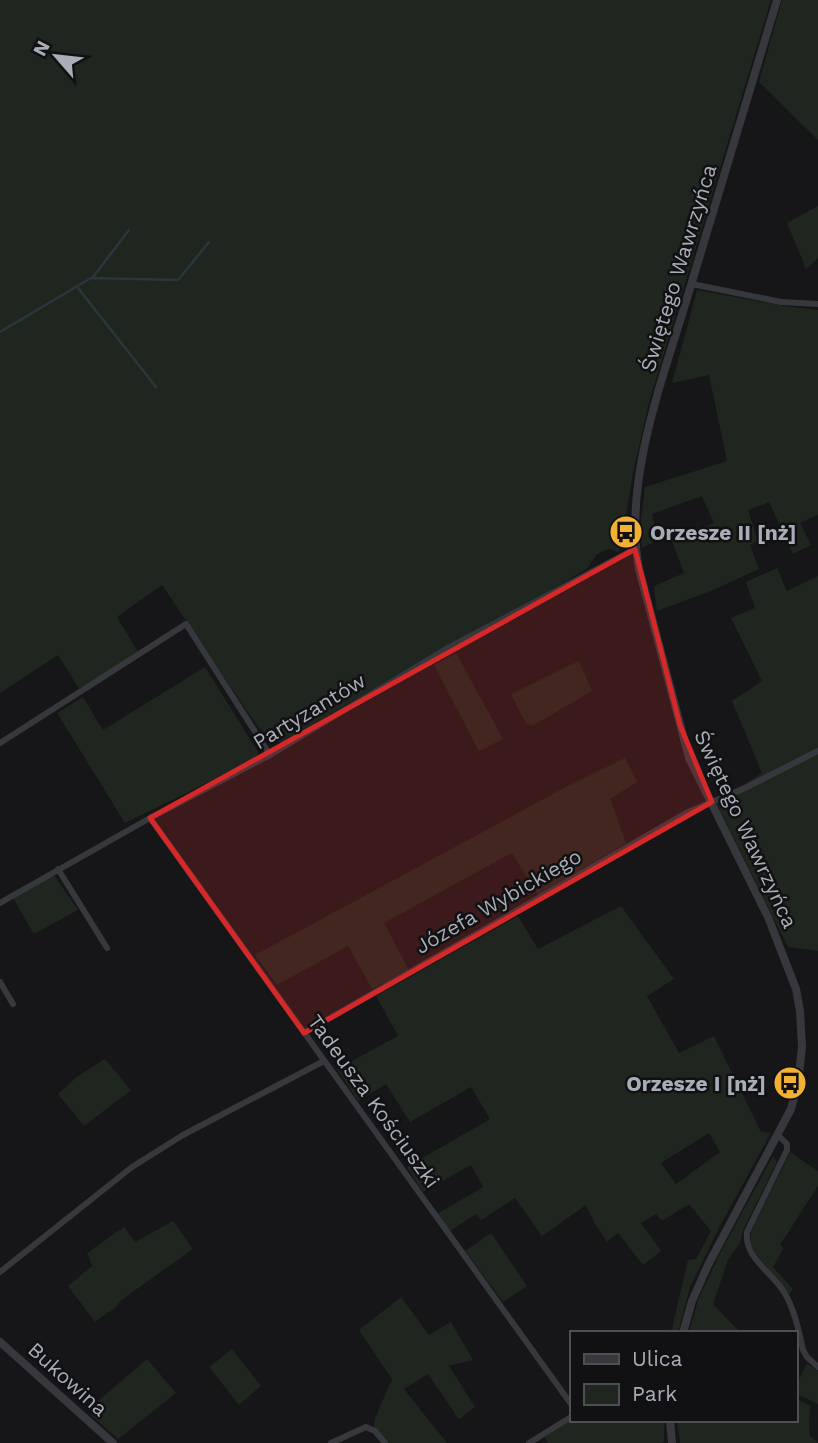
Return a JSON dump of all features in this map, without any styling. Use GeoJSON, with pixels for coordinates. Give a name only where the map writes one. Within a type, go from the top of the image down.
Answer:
{"type":"FeatureCollection","features":[{"type":"Feature","properties":{"kind":"street","name":"Świętego Wawrzyńca"},"geometry":{"type":"LineString","coordinates":[[683,1331],[705,1271],[791,1109],[798,1083],[802,1047],[800,1011],[792,978],[768,917],[690,758],[683,736],[635,549],[636,495],[653,410],[777,0]]}},
{"type":"Feature","properties":{"kind":"street"},"geometry":{"type":"LineString","coordinates":[[691,284],[781,302],[818,304]]}},
{"type":"Feature","properties":{"kind":"street","name":"Partyzantów"},"geometry":{"type":"LineString","coordinates":[[0,903],[150,818],[270,755],[446,649],[635,549]]}},
{"type":"Feature","properties":{"kind":"street"},"geometry":{"type":"LineString","coordinates":[[0,743],[186,624],[270,755]]}},
{"type":"Feature","properties":{"kind":"street","name":"Józefa Wybickiego"},"geometry":{"type":"LineString","coordinates":[[304,1033],[687,813],[745,788],[818,751]]}},
{"type":"Feature","properties":{"kind":"street","name":"Tadeusza Kościuszki"},"geometry":{"type":"LineString","coordinates":[[150,818],[570,1403]]}},
{"type":"Feature","properties":{"kind":"street"},"geometry":{"type":"LineString","coordinates":[[58,869],[107,948]]}},
{"type":"Feature","properties":{"kind":"street"},"geometry":{"type":"LineString","coordinates":[[0,982],[13,1004]]}},
{"type":"Feature","properties":{"kind":"street"},"geometry":{"type":"LineString","coordinates":[[0,1272],[132,1167],[183,1135],[324,1061]]}},
{"type":"Feature","properties":{"kind":"street"},"geometry":{"type":"LineString","coordinates":[[778,1135],[787,1144],[787,1150],[747,1233],[747,1246],[786,1294],[803,1350],[818,1367]]}},
{"type":"Feature","properties":{"kind":"street","name":"Bukowina"},"geometry":{"type":"LineString","coordinates":[[2,1346],[113,1443]]}},
{"type":"Feature","properties":{"kind":"street"},"geometry":{"type":"LineString","coordinates":[[529,1443],[570,1418]]}},
{"type":"Feature","properties":{"kind":"street"},"geometry":{"type":"LineString","coordinates":[[670,1422],[671,1443]]}},
{"type":"Feature","properties":{"kind":"street"},"geometry":{"type":"LineString","coordinates":[[331,1443],[366,1427],[375,1430],[386,1443]]}},
{"type":"Feature","properties":{"kind":"highlighted area"},"geometry":{"type":"Polygon","coordinates":[[[635,549],[680,725],[712,802],[304,1033],[150,818],[635,549]]]}},
{"type":"Feature","properties":{"kind":"green space"},"geometry":{"type":"Polygon","coordinates":[[[0,0],[771,0],[649,402],[623,534],[626,543],[618,552],[608,549],[596,555],[588,568],[284,742],[270,741],[251,717],[162,585],[117,617],[138,652],[80,690],[58,655],[0,693],[0,0]]]}},
{"type":"Feature","properties":{"kind":"green space"},"geometry":{"type":"Polygon","coordinates":[[[782,0],[818,0],[818,140],[759,82],[782,0]]]}},
{"type":"Feature","properties":{"kind":"green space"},"geometry":{"type":"Polygon","coordinates":[[[818,206],[818,258],[806,269],[787,223],[818,206]]]}},
{"type":"Feature","properties":{"kind":"green space"},"geometry":{"type":"Polygon","coordinates":[[[697,290],[818,310],[818,515],[800,523],[811,545],[793,554],[769,502],[748,510],[758,541],[750,545],[759,569],[657,611],[654,586],[684,573],[672,541],[714,523],[702,496],[652,514],[658,540],[642,548],[641,519],[645,487],[727,461],[709,375],[672,383],[697,290]]]}},
{"type":"Feature","properties":{"kind":"green space"},"geometry":{"type":"Polygon","coordinates":[[[777,568],[787,591],[818,576],[818,951],[788,947],[716,802],[762,773],[732,701],[762,681],[731,618],[755,608],[746,582],[777,568]]]}},
{"type":"Feature","properties":{"kind":"green space"},"geometry":{"type":"Polygon","coordinates":[[[456,653],[503,739],[479,751],[434,665],[456,653]]]}},
{"type":"Feature","properties":{"kind":"green space"},"geometry":{"type":"Polygon","coordinates":[[[579,661],[592,691],[532,726],[526,724],[511,694],[579,661]]]}},
{"type":"Feature","properties":{"kind":"green space"},"geometry":{"type":"Polygon","coordinates":[[[205,667],[258,752],[256,759],[125,823],[57,713],[83,697],[103,730],[205,667]]]}},
{"type":"Feature","properties":{"kind":"green space"},"geometry":{"type":"Polygon","coordinates":[[[625,758],[637,782],[610,799],[626,843],[538,895],[512,853],[384,923],[409,970],[372,989],[348,946],[277,985],[255,955],[564,788],[625,758]]]}},
{"type":"Feature","properties":{"kind":"green space"},"geometry":{"type":"Polygon","coordinates":[[[54,875],[78,910],[34,934],[13,898],[54,875]]]}},
{"type":"Feature","properties":{"kind":"green space"},"geometry":{"type":"Polygon","coordinates":[[[621,906],[674,979],[647,996],[679,1053],[714,1036],[761,1132],[771,1133],[690,1287],[679,1331],[671,1331],[688,1260],[696,1259],[711,1231],[689,1204],[662,1221],[656,1214],[641,1223],[661,1251],[643,1265],[618,1233],[607,1242],[586,1205],[542,1236],[515,1198],[481,1220],[476,1214],[450,1231],[437,1214],[483,1187],[471,1165],[423,1192],[407,1167],[490,1119],[471,1087],[410,1122],[386,1084],[358,1101],[337,1069],[398,1036],[376,996],[518,916],[538,949],[621,906]],[[709,1133],[661,1163],[676,1184],[720,1152],[709,1133]]]}},
{"type":"Feature","properties":{"kind":"green space"},"geometry":{"type":"Polygon","coordinates":[[[105,1059],[131,1090],[84,1126],[58,1094],[78,1076],[105,1059]]]}},
{"type":"Feature","properties":{"kind":"green space"},"geometry":{"type":"Polygon","coordinates":[[[790,1152],[818,1171],[818,1186],[780,1245],[784,1248],[773,1267],[793,1289],[789,1295],[750,1244],[751,1231],[790,1152]]]}},
{"type":"Feature","properties":{"kind":"green space"},"geometry":{"type":"Polygon","coordinates":[[[773,1156],[777,1162],[743,1230],[740,1243],[728,1260],[713,1304],[739,1331],[690,1331],[698,1300],[720,1253],[773,1156]]]}},
{"type":"Feature","properties":{"kind":"green space"},"geometry":{"type":"Polygon","coordinates":[[[173,1221],[193,1249],[95,1322],[68,1286],[92,1266],[87,1253],[124,1227],[135,1242],[173,1221]]]}},
{"type":"Feature","properties":{"kind":"green space"},"geometry":{"type":"Polygon","coordinates":[[[491,1233],[527,1286],[503,1302],[465,1251],[491,1233]]]}},
{"type":"Feature","properties":{"kind":"green space"},"geometry":{"type":"Polygon","coordinates":[[[401,1297],[429,1335],[451,1322],[473,1360],[449,1366],[475,1407],[459,1419],[428,1374],[404,1389],[447,1443],[388,1443],[374,1427],[375,1418],[392,1379],[359,1330],[401,1297]]]}},
{"type":"Feature","properties":{"kind":"green space"},"geometry":{"type":"Polygon","coordinates":[[[232,1349],[261,1386],[239,1405],[209,1367],[232,1349]]]}},
{"type":"Feature","properties":{"kind":"green space"},"geometry":{"type":"Polygon","coordinates":[[[147,1359],[176,1393],[118,1439],[91,1415],[97,1402],[147,1359]]]}},
{"type":"Feature","properties":{"kind":"green space"},"geometry":{"type":"Polygon","coordinates":[[[807,1364],[818,1371],[818,1404],[797,1394],[797,1382],[807,1364]]]}},
{"type":"Feature","properties":{"kind":"green space"},"geometry":{"type":"Polygon","coordinates":[[[797,1399],[810,1406],[809,1432],[818,1443],[680,1443],[677,1422],[797,1422],[797,1399]]]}},
{"type":"Feature","properties":{"kind":"green space"},"geometry":{"type":"Polygon","coordinates":[[[570,1421],[664,1422],[662,1443],[548,1443],[544,1437],[570,1421]]]}},
{"type":"Feature","properties":{"kind":"waterway"},"geometry":{"type":"LineString","coordinates":[[93,277],[129,230]]}},
{"type":"Feature","properties":{"kind":"waterway"},"geometry":{"type":"LineString","coordinates":[[0,332],[91,278],[178,280],[209,242]]}},
{"type":"Feature","properties":{"kind":"waterway"},"geometry":{"type":"LineString","coordinates":[[78,288],[156,387]]}},
{"type":"Feature","properties":{"kind":"place","name":"Orzesze II [nż]"},"geometry":{"type":"Point","coordinates":[626,532]}},
{"type":"Feature","properties":{"kind":"place","name":"Orzesze I [nż]"},"geometry":{"type":"Point","coordinates":[790,1083]}}]}
